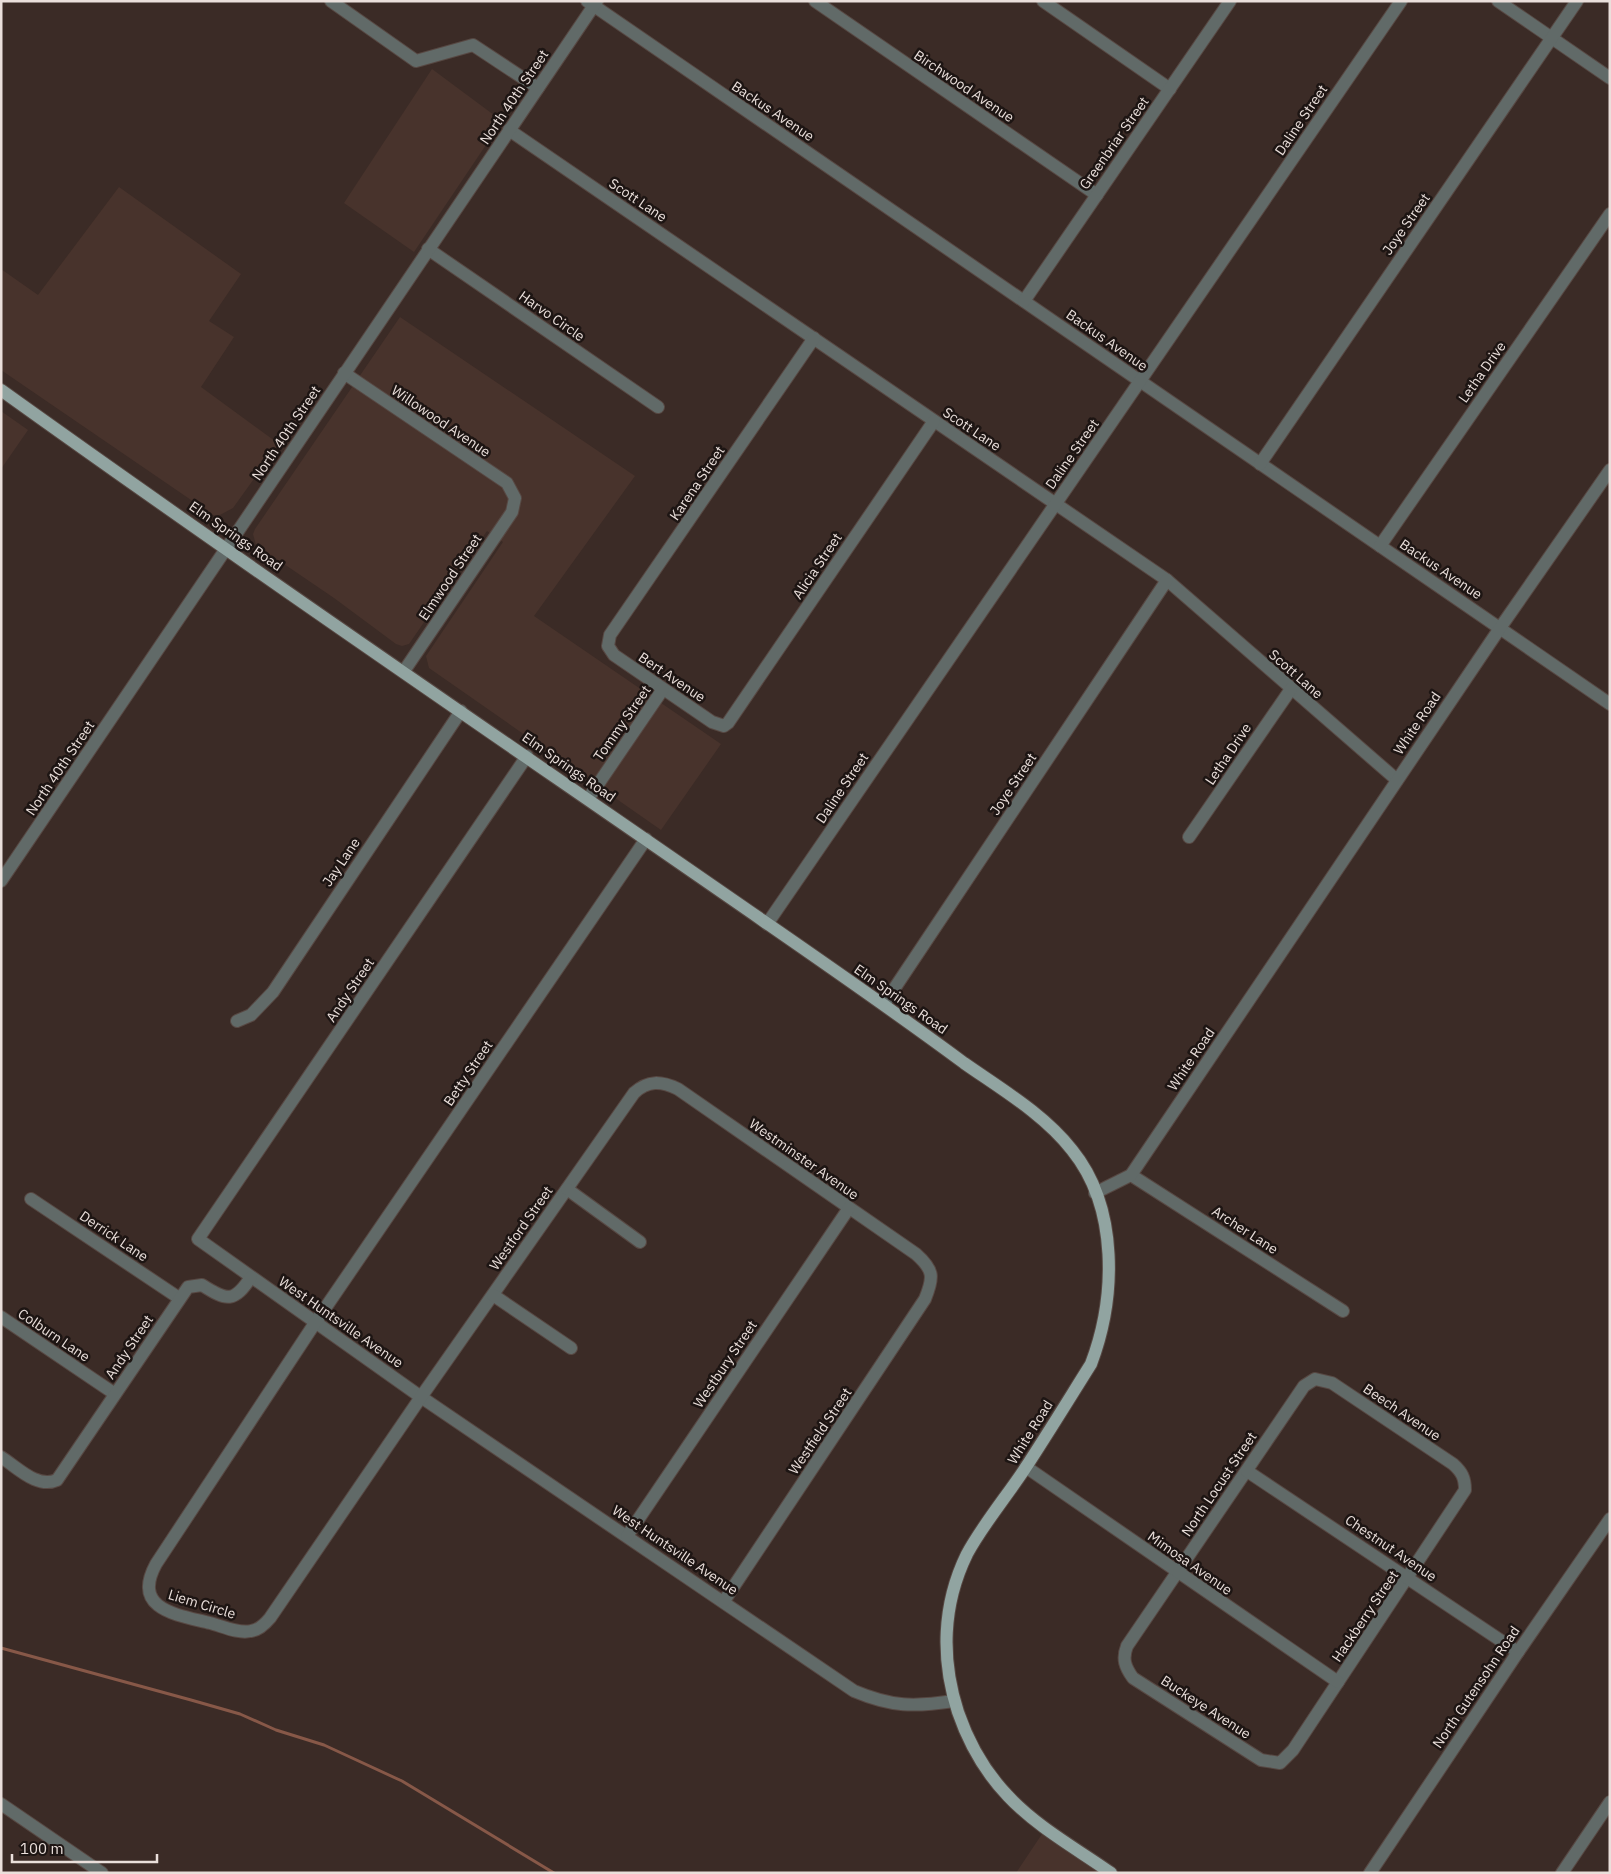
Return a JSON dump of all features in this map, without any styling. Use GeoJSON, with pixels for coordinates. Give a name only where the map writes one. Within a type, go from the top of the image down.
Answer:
{"type":"FeatureCollection","features":[{"type":"Feature","properties":{"kind":"main road","name":"Elm Springs Road"},"geometry":{"type":"LineString","coordinates":[[1,390],[884,1004],[1050,1125],[1074,1151],[1095,1193]]}},
{"type":"Feature","properties":{"kind":"main road","name":"White Road"},"geometry":{"type":"LineString","coordinates":[[954,1701],[947,1666],[945,1633],[952,1592],[967,1554],[1026,1467],[1091,1364],[1100,1341],[1108,1291],[1109,1258],[1105,1225],[1095,1193]]}},
{"type":"Feature","properties":{"kind":"main road"},"geometry":{"type":"LineString","coordinates":[[954,1701],[965,1731],[983,1766],[1008,1797],[1037,1821],[1111,1873]]}},
{"type":"Feature","properties":{"kind":"street"},"geometry":{"type":"LineString","coordinates":[[331,1],[416,61],[474,45],[538,88]]}},
{"type":"Feature","properties":{"kind":"street","name":"Birchwood Avenue"},"geometry":{"type":"LineString","coordinates":[[815,1],[1097,195]]}},
{"type":"Feature","properties":{"kind":"street"},"geometry":{"type":"LineString","coordinates":[[1043,1],[1170,89]]}},
{"type":"Feature","properties":{"kind":"street","name":"Greenbriar Street"},"geometry":{"type":"LineString","coordinates":[[1024,301],[1230,1]]}},
{"type":"Feature","properties":{"kind":"street","name":"Daline Street"},"geometry":{"type":"LineString","coordinates":[[768,924],[1401,1]]}},
{"type":"Feature","properties":{"kind":"street"},"geometry":{"type":"LineString","coordinates":[[1498,1],[1610,78]]}},
{"type":"Feature","properties":{"kind":"street","name":"Joye Street"},"geometry":{"type":"LineString","coordinates":[[1260,464],[1577,1]]}},
{"type":"Feature","properties":{"kind":"street","name":"North 40th Street"},"geometry":{"type":"LineString","coordinates":[[1,881],[510,130],[593,3]]}},
{"type":"Feature","properties":{"kind":"street","name":"Backus Avenue"},"geometry":{"type":"LineString","coordinates":[[593,3],[1610,704]]}},
{"type":"Feature","properties":{"kind":"street","name":"Scott Lane"},"geometry":{"type":"LineString","coordinates":[[510,130],[1167,580],[1397,780]]}},
{"type":"Feature","properties":{"kind":"street","name":"Letha Drive"},"geometry":{"type":"LineString","coordinates":[[1380,546],[1610,214]]}},
{"type":"Feature","properties":{"kind":"street","name":"Harvo Circle"},"geometry":{"type":"LineString","coordinates":[[428,249],[658,407]]}},
{"type":"Feature","properties":{"kind":"street","name":"Karena Street"},"geometry":{"type":"LineString","coordinates":[[608,646],[610,635],[814,338]]}},
{"type":"Feature","properties":{"kind":"street","name":"Willowood Avenue"},"geometry":{"type":"LineString","coordinates":[[344,373],[506,483],[515,498]]}},
{"type":"Feature","properties":{"kind":"street","name":"Alicia Street"},"geometry":{"type":"LineString","coordinates":[[724,726],[731,720],[934,421]]}},
{"type":"Feature","properties":{"kind":"street","name":"White Road"},"geometry":{"type":"LineString","coordinates":[[1095,1193],[1131,1175],[1500,628],[1610,470]]}},
{"type":"Feature","properties":{"kind":"street","name":"Elmwood Street"},"geometry":{"type":"LineString","coordinates":[[404,671],[512,512],[515,498]]}},
{"type":"Feature","properties":{"kind":"street","name":"Joye Street"},"geometry":{"type":"LineString","coordinates":[[884,1004],[1167,580]]}},
{"type":"Feature","properties":{"kind":"street","name":"Bert Avenue"},"geometry":{"type":"LineString","coordinates":[[608,646],[614,655],[663,689],[712,722],[724,726]]}},
{"type":"Feature","properties":{"kind":"street","name":"Tommy Street"},"geometry":{"type":"LineString","coordinates":[[588,799],[663,689]]}},
{"type":"Feature","properties":{"kind":"street","name":"Letha Drive"},"geometry":{"type":"LineString","coordinates":[[1189,837],[1291,689]]}},
{"type":"Feature","properties":{"kind":"street","name":"Jay Lane"},"geometry":{"type":"LineString","coordinates":[[237,1021],[251,1015],[273,992],[461,710]]}},
{"type":"Feature","properties":{"kind":"street","name":"Andy Street"},"geometry":{"type":"LineString","coordinates":[[198,1240],[527,756]]}},
{"type":"Feature","properties":{"kind":"street","name":"Betty Street"},"geometry":{"type":"LineString","coordinates":[[315,1323],[646,839]]}},
{"type":"Feature","properties":{"kind":"street","name":"Westford Street"},"geometry":{"type":"LineString","coordinates":[[421,1398],[634,1093],[642,1086],[652,1082]]}},
{"type":"Feature","properties":{"kind":"street","name":"Westminster Avenue"},"geometry":{"type":"LineString","coordinates":[[652,1082],[665,1083],[678,1089],[916,1254],[926,1263],[932,1274]]}},
{"type":"Feature","properties":{"kind":"street","name":"Archer Lane"},"geometry":{"type":"LineString","coordinates":[[1131,1175],[1343,1312]]}},
{"type":"Feature","properties":{"kind":"street"},"geometry":{"type":"LineString","coordinates":[[567,1189],[640,1242]]}},
{"type":"Feature","properties":{"kind":"street","name":"Derrick Lane"},"geometry":{"type":"LineString","coordinates":[[31,1199],[179,1298]]}},
{"type":"Feature","properties":{"kind":"street","name":"Westbury Street"},"geometry":{"type":"LineString","coordinates":[[627,1536],[848,1208]]}},
{"type":"Feature","properties":{"kind":"street","name":"West Huntsville Avenue"},"geometry":{"type":"LineString","coordinates":[[198,1240],[421,1398],[724,1601],[854,1691],[875,1700],[897,1704],[919,1706],[954,1701]]}},
{"type":"Feature","properties":{"kind":"street","name":"Westfield Street"},"geometry":{"type":"LineString","coordinates":[[724,1601],[925,1299],[932,1274]]}},
{"type":"Feature","properties":{"kind":"street","name":"Andy Street"},"geometry":{"type":"LineString","coordinates":[[1,1457],[34,1479],[50,1483],[62,1475],[188,1287],[202,1285],[218,1296],[232,1297],[238,1294],[251,1277]]}},
{"type":"Feature","properties":{"kind":"street"},"geometry":{"type":"LineString","coordinates":[[493,1295],[571,1348]]}},
{"type":"Feature","properties":{"kind":"street","name":"Colburn Lane"},"geometry":{"type":"LineString","coordinates":[[1,1317],[115,1394]]}},
{"type":"Feature","properties":{"kind":"street","name":"Liem Circle"},"geometry":{"type":"LineString","coordinates":[[315,1323],[152,1571],[149,1586],[151,1594],[159,1607],[165,1611],[242,1632],[257,1630],[264,1625],[421,1398]]}},
{"type":"Feature","properties":{"kind":"street","name":"North Locust Street"},"geometry":{"type":"LineString","coordinates":[[1124,1663],[1127,1646],[1304,1386],[1316,1379]]}},
{"type":"Feature","properties":{"kind":"street","name":"Beech Avenue"},"geometry":{"type":"LineString","coordinates":[[1316,1379],[1332,1383],[1453,1464],[1461,1472],[1465,1480]]}},
{"type":"Feature","properties":{"kind":"street","name":"Mimosa Avenue"},"geometry":{"type":"LineString","coordinates":[[1026,1467],[1177,1573],[1338,1682]]}},
{"type":"Feature","properties":{"kind":"street","name":"Chestnut Avenue"},"geometry":{"type":"LineString","coordinates":[[1247,1471],[1518,1652]]}},
{"type":"Feature","properties":{"kind":"street","name":"Hackberry Street"},"geometry":{"type":"LineString","coordinates":[[1280,1763],[1293,1750],[1460,1499],[1465,1490],[1465,1480]]}},
{"type":"Feature","properties":{"kind":"street","name":"North Gutensohn Road"},"geometry":{"type":"LineString","coordinates":[[1370,1873],[1518,1652],[1610,1519]]}},
{"type":"Feature","properties":{"kind":"street","name":"Buckeye Avenue"},"geometry":{"type":"LineString","coordinates":[[1124,1663],[1133,1678],[1253,1755],[1261,1760],[1280,1763]]}},
{"type":"Feature","properties":{"kind":"street"},"geometry":{"type":"LineString","coordinates":[[1562,1873],[1610,1802]]}},
{"type":"Feature","properties":{"kind":"street"},"geometry":{"type":"LineString","coordinates":[[1,1804],[102,1873]]}},
{"type":"Feature","properties":{"kind":"shaded area"},"geometry":{"type":"Polygon","coordinates":[[[432,69],[502,121],[414,252],[344,203],[432,69]]]}},
{"type":"Feature","properties":{"kind":"shaded area"},"geometry":{"type":"Polygon","coordinates":[[[119,187],[241,274],[209,321],[234,337],[201,387],[279,444],[233,508],[218,516],[213,515],[1,370],[1,269],[38,295],[119,187]]]}},
{"type":"Feature","properties":{"kind":"shaded area"},"geometry":{"type":"Polygon","coordinates":[[[400,317],[635,476],[534,616],[721,744],[661,830],[429,668],[426,656],[503,542],[487,531],[409,644],[402,646],[396,644],[334,598],[256,545],[253,534],[255,529],[400,317]]]}},
{"type":"Feature","properties":{"kind":"shaded area"},"geometry":{"type":"Polygon","coordinates":[[[1,411],[28,430],[1,469],[1,411]]]}},
{"type":"Feature","properties":{"kind":"shaded area"},"geometry":{"type":"Polygon","coordinates":[[[1046,1828],[1111,1873],[1016,1873],[1046,1828]]]}},
{"type":"Feature","properties":{"kind":"waterway"},"geometry":{"type":"LineString","coordinates":[[1,1648],[240,1714],[276,1730],[324,1745],[402,1781],[554,1873]]}}]}
